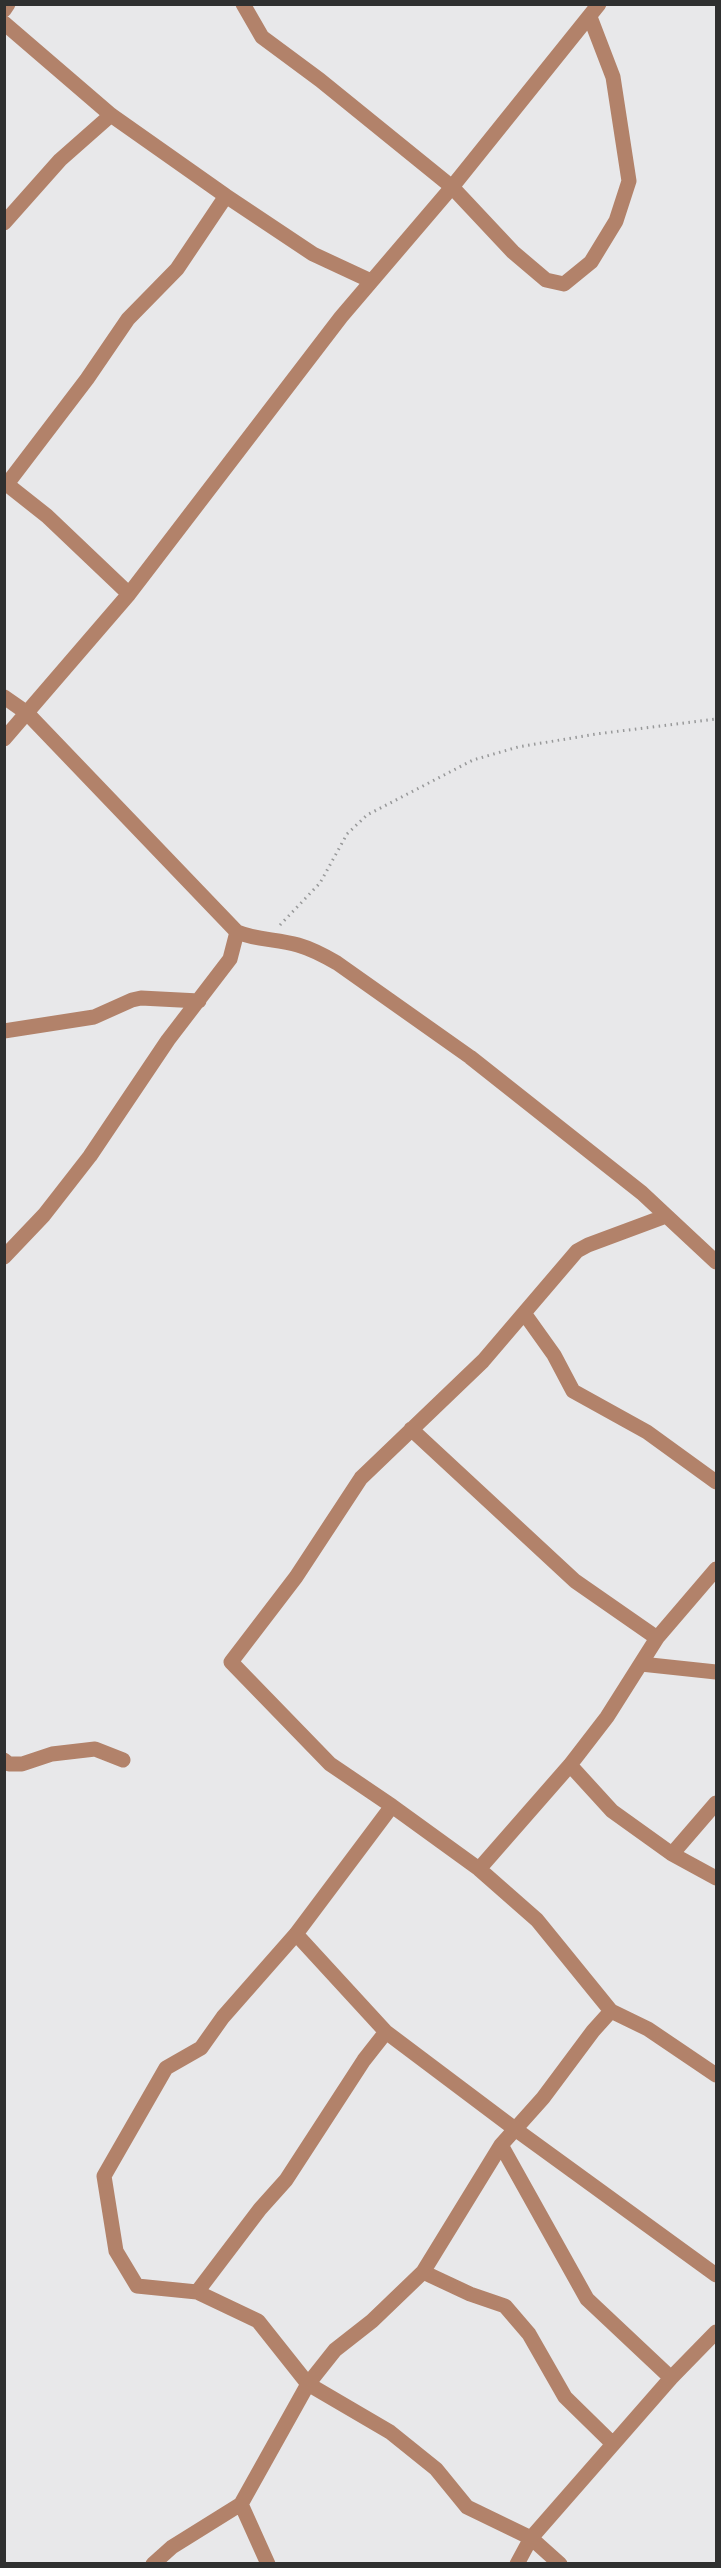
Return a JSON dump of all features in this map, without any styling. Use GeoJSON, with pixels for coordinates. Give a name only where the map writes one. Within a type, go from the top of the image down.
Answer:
{"type":"FeatureCollection","features":[{"type":"Feature","properties":{"kind":"street"},"geometry":{"type":"LineString","coordinates":[[4,10],[8,4]]}},
{"type":"Feature","properties":{"kind":"street"},"geometry":{"type":"LineString","coordinates":[[243,4],[262,38],[320,80],[452,187],[513,252],[546,280],[564,284],[591,262],[616,221],[629,181],[613,77],[595,10]]}},
{"type":"Feature","properties":{"kind":"street"},"geometry":{"type":"LineString","coordinates":[[4,739],[129,594],[371,281],[452,187],[595,10]]}},
{"type":"Feature","properties":{"kind":"street"},"geometry":{"type":"LineString","coordinates":[[4,23],[111,115],[226,196],[313,254],[371,281]]}},
{"type":"Feature","properties":{"kind":"street"},"geometry":{"type":"LineString","coordinates":[[4,223],[60,160],[111,115]]}},
{"type":"Feature","properties":{"kind":"street"},"geometry":{"type":"LineString","coordinates":[[129,594],[46,516],[6,483],[87,379],[128,319],[177,269],[226,196]]}},
{"type":"Feature","properties":{"kind":"street"},"geometry":{"type":"LineString","coordinates":[[4,697],[27,714],[237,932],[247,937],[298,945],[338,963],[470,1057],[642,1193],[717,1262]]}},
{"type":"Feature","properties":{"kind":"street"},"geometry":{"type":"LineString","coordinates":[[4,1257],[44,1215],[76,1175],[168,1040],[230,959],[237,932]]}},
{"type":"Feature","properties":{"kind":"street"},"geometry":{"type":"LineString","coordinates":[[4,1031],[94,1017],[141,998],[199,1001]]}},
{"type":"Feature","properties":{"kind":"street"},"geometry":{"type":"LineString","coordinates":[[666,1216],[577,1251],[483,1361],[361,1478],[296,1577],[231,1662],[330,1764],[479,1869],[537,1920],[611,2011],[648,2029],[717,2075]]}},
{"type":"Feature","properties":{"kind":"street"},"geometry":{"type":"LineString","coordinates":[[524,1313],[554,1355],[573,1391],[647,1432],[717,1482]]}},
{"type":"Feature","properties":{"kind":"street"},"geometry":{"type":"LineString","coordinates":[[411,1429],[575,1581],[657,1638]]}},
{"type":"Feature","properties":{"kind":"street"},"geometry":{"type":"LineString","coordinates":[[479,1869],[570,1765],[607,1717],[657,1638],[717,1569]]}},
{"type":"Feature","properties":{"kind":"street"},"geometry":{"type":"LineString","coordinates":[[641,1664],[717,1672]]}},
{"type":"Feature","properties":{"kind":"street"},"geometry":{"type":"LineString","coordinates":[[4,1760],[9,1764],[22,1764],[52,1754],[95,1749],[123,1760]]}},
{"type":"Feature","properties":{"kind":"street"},"geometry":{"type":"LineString","coordinates":[[570,1765],[612,1811],[672,1854],[717,1878]]}},
{"type":"Feature","properties":{"kind":"street"},"geometry":{"type":"LineString","coordinates":[[672,1854],[717,1803]]}},
{"type":"Feature","properties":{"kind":"street"},"geometry":{"type":"LineString","coordinates":[[392,1806],[296,1934],[223,2017],[201,2048],[166,2068],[104,2176],[116,2251],[137,2286],[197,2292],[258,2321],[308,2384],[390,2432],[436,2469],[468,2507],[531,2538],[560,2564]]}},
{"type":"Feature","properties":{"kind":"street"},"geometry":{"type":"LineString","coordinates":[[296,1934],[387,2032],[515,2129],[717,2275]]}},
{"type":"Feature","properties":{"kind":"street"},"geometry":{"type":"LineString","coordinates":[[153,2564],[172,2547],[241,2504],[308,2384],[335,2350],[372,2321],[423,2272],[501,2145],[543,2098],[593,2031],[611,2011]]}},
{"type":"Feature","properties":{"kind":"street"},"geometry":{"type":"LineString","coordinates":[[197,2292],[260,2209],[286,2180],[364,2060],[387,2032]]}},
{"type":"Feature","properties":{"kind":"street"},"geometry":{"type":"LineString","coordinates":[[501,2145],[587,2299],[671,2378]]}},
{"type":"Feature","properties":{"kind":"street"},"geometry":{"type":"LineString","coordinates":[[423,2272],[505,2306],[529,2334],[565,2397],[613,2444]]}},
{"type":"Feature","properties":{"kind":"street"},"geometry":{"type":"LineString","coordinates":[[517,2564],[531,2538],[671,2378],[717,2332]]}},
{"type":"Feature","properties":{"kind":"street"},"geometry":{"type":"LineString","coordinates":[[241,2504],[268,2564]]}},
{"type":"Feature","properties":{"kind":"path"},"geometry":{"type":"LineString","coordinates":[[268,939],[320,883],[347,834],[355,825],[367,815],[472,760],[518,747],[596,734],[717,719]]}}]}
